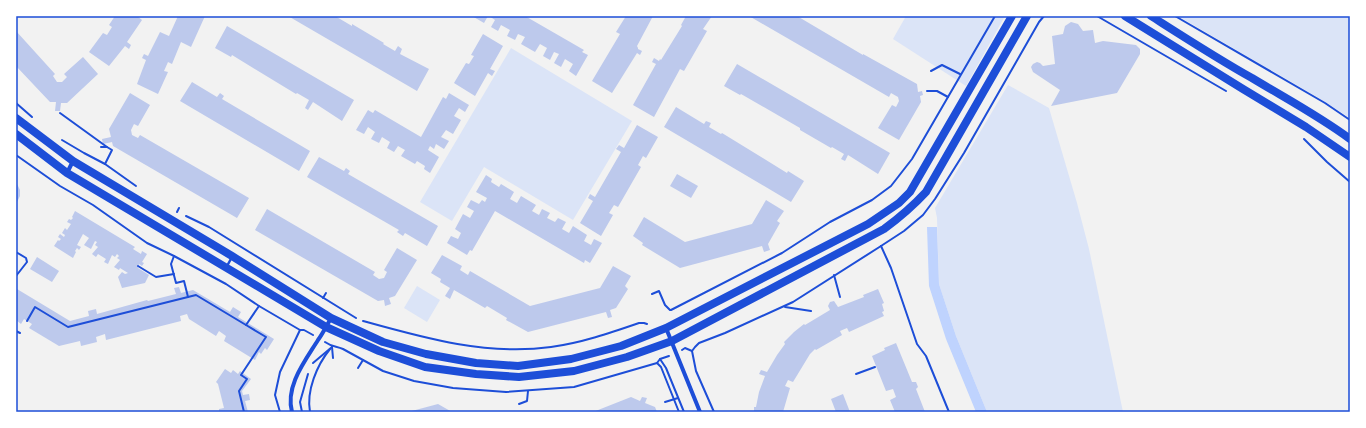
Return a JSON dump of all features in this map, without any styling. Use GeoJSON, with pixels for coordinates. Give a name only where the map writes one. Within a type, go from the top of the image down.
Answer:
{"type":"FeatureCollection","features":[{"type":"Feature","properties":{"kind":"main road"},"geometry":{"type":"LineString","coordinates":[[16,118],[73,161],[332,318],[383,342],[426,354],[476,362],[518,366],[571,359],[622,346],[666,328],[868,224],[899,203],[910,192],[1012,16]]}},
{"type":"Feature","properties":{"kind":"main road"},"geometry":{"type":"LineString","coordinates":[[16,134],[67,173],[326,327],[379,351],[425,367],[476,374],[519,377],[574,371],[627,357],[672,341],[884,229],[912,207],[926,192],[1027,16]]}},
{"type":"Feature","properties":{"kind":"main road"},"geometry":{"type":"LineString","coordinates":[[1125,16],[1306,127],[1350,158]]}},
{"type":"Feature","properties":{"kind":"main road"},"geometry":{"type":"LineString","coordinates":[[1151,16],[1250,78],[1315,115],[1350,139]]}},
{"type":"Feature","properties":{"kind":"street"},"geometry":{"type":"LineString","coordinates":[[67,173],[73,161]]}},
{"type":"Feature","properties":{"kind":"street"},"geometry":{"type":"LineString","coordinates":[[292,412],[291,394],[299,369],[332,318]]}},
{"type":"Feature","properties":{"kind":"street"},"geometry":{"type":"LineString","coordinates":[[666,328],[700,412]]}},
{"type":"Feature","properties":{"kind":"lane"},"geometry":{"type":"LineString","coordinates":[[226,267],[232,256]]}},
{"type":"Feature","properties":{"kind":"path"},"geometry":{"type":"LineString","coordinates":[[670,310],[782,252],[830,222],[872,200],[891,186],[912,159],[995,16]]}},
{"type":"Feature","properties":{"kind":"path"},"geometry":{"type":"LineString","coordinates":[[1001,91],[1039,22],[1044,16]]}},
{"type":"Feature","properties":{"kind":"path"},"geometry":{"type":"LineString","coordinates":[[1097,16],[1230,93]]}},
{"type":"Feature","properties":{"kind":"path"},"geometry":{"type":"LineString","coordinates":[[1175,16],[1325,103],[1350,120]]}},
{"type":"Feature","properties":{"kind":"path"},"geometry":{"type":"LineString","coordinates":[[931,71],[942,65],[960,74]]}},
{"type":"Feature","properties":{"kind":"path"},"geometry":{"type":"LineString","coordinates":[[927,91],[937,91],[948,97]]}},
{"type":"Feature","properties":{"kind":"path"},"geometry":{"type":"LineString","coordinates":[[16,103],[34,118]]}},
{"type":"Feature","properties":{"kind":"path"},"geometry":{"type":"LineString","coordinates":[[60,113],[112,150],[106,164]]}},
{"type":"Feature","properties":{"kind":"path"},"geometry":{"type":"LineString","coordinates":[[1300,134],[1327,162],[1350,182]]}},
{"type":"Feature","properties":{"kind":"path"},"geometry":{"type":"LineString","coordinates":[[57,136],[84,153],[106,164],[136,186]]}},
{"type":"Feature","properties":{"kind":"path"},"geometry":{"type":"LineString","coordinates":[[101,147],[107,147]]}},
{"type":"Feature","properties":{"kind":"path"},"geometry":{"type":"LineString","coordinates":[[16,155],[147,243],[226,284],[259,306],[300,330],[304,330]]}},
{"type":"Feature","properties":{"kind":"path"},"geometry":{"type":"LineString","coordinates":[[172,209],[177,212],[179,208]]}},
{"type":"Feature","properties":{"kind":"path"},"geometry":{"type":"LineString","coordinates":[[184,215],[209,227],[360,320],[462,346],[505,350],[550,347],[591,339],[639,323],[647,324]]}},
{"type":"Feature","properties":{"kind":"path"},"geometry":{"type":"LineString","coordinates":[[714,412],[696,371],[692,352],[699,343],[784,307],[881,246],[891,268],[917,344],[926,356],[949,412]]}},
{"type":"Feature","properties":{"kind":"path"},"geometry":{"type":"LineString","coordinates":[[16,252],[26,258],[27,262],[16,276]]}},
{"type":"Feature","properties":{"kind":"path"},"geometry":{"type":"LineString","coordinates":[[174,256],[171,264],[176,282],[184,281],[188,297]]}},
{"type":"Feature","properties":{"kind":"path"},"geometry":{"type":"LineString","coordinates":[[138,266],[156,277],[174,274]]}},
{"type":"Feature","properties":{"kind":"path"},"geometry":{"type":"LineString","coordinates":[[834,275],[840,296]]}},
{"type":"Feature","properties":{"kind":"path"},"geometry":{"type":"LineString","coordinates":[[652,294],[659,291],[665,306],[670,310]]}},
{"type":"Feature","properties":{"kind":"path"},"geometry":{"type":"LineString","coordinates":[[323,298],[326,293]]}},
{"type":"Feature","properties":{"kind":"path"},"geometry":{"type":"LineString","coordinates":[[27,321],[35,307],[68,327],[196,294],[266,337],[241,375],[247,379],[239,391],[244,412]]}},
{"type":"Feature","properties":{"kind":"path"},"geometry":{"type":"LineString","coordinates":[[246,325],[259,306]]}},
{"type":"Feature","properties":{"kind":"path"},"geometry":{"type":"LineString","coordinates":[[784,307],[811,311]]}},
{"type":"Feature","properties":{"kind":"path"},"geometry":{"type":"LineString","coordinates":[[280,412],[275,395],[280,372],[300,330]]}},
{"type":"Feature","properties":{"kind":"path"},"geometry":{"type":"LineString","coordinates":[[16,331],[20,333]]}},
{"type":"Feature","properties":{"kind":"path"},"geometry":{"type":"LineString","coordinates":[[332,347],[333,358]]}},
{"type":"Feature","properties":{"kind":"path"},"geometry":{"type":"LineString","coordinates":[[311,365],[332,347]]}},
{"type":"Feature","properties":{"kind":"path"},"geometry":{"type":"LineString","coordinates":[[310,412],[312,384],[322,360],[332,347]]}},
{"type":"Feature","properties":{"kind":"path"},"geometry":{"type":"LineString","coordinates":[[686,348],[692,352]]}},
{"type":"Feature","properties":{"kind":"path"},"geometry":{"type":"LineString","coordinates":[[660,359],[666,368],[684,412]]}},
{"type":"Feature","properties":{"kind":"path"},"geometry":{"type":"LineString","coordinates":[[358,368],[363,360]]}},
{"type":"Feature","properties":{"kind":"path"},"geometry":{"type":"LineString","coordinates":[[657,363],[661,367],[679,412]]}},
{"type":"Feature","properties":{"kind":"path"},"geometry":{"type":"LineString","coordinates":[[856,374],[875,367]]}},
{"type":"Feature","properties":{"kind":"path"},"geometry":{"type":"LineString","coordinates":[[302,412],[300,402],[309,370]]}},
{"type":"Feature","properties":{"kind":"path"},"geometry":{"type":"LineString","coordinates":[[519,404],[527,401],[528,391]]}},
{"type":"Feature","properties":{"kind":"path"},"geometry":{"type":"LineString","coordinates":[[665,402],[678,398]]}},
{"type":"Feature","properties":{"kind":"shaded area"},"geometry":{"type":"Polygon","coordinates":[[[906,16],[1005,16],[966,86],[893,39],[906,16]]]}},
{"type":"Feature","properties":{"kind":"shaded area"},"geometry":{"type":"Polygon","coordinates":[[[1178,16],[1350,16],[1350,118],[1319,98],[1178,16]]]}},
{"type":"Feature","properties":{"kind":"shaded area"},"geometry":{"type":"Polygon","coordinates":[[[511,48],[632,121],[573,220],[484,167],[452,221],[420,202],[511,48]]]}},
{"type":"Feature","properties":{"kind":"shaded area"},"geometry":{"type":"Polygon","coordinates":[[[1008,85],[1049,108],[1089,249],[1123,412],[987,412],[956,336],[939,284],[937,218],[935,208],[1008,85]]]}},
{"type":"Feature","properties":{"kind":"shaded area"},"geometry":{"type":"Polygon","coordinates":[[[417,286],[440,300],[427,322],[404,308],[417,286]]]}},
{"type":"Feature","properties":{"kind":"water"},"geometry":{"type":"Polygon","coordinates":[[[927,227],[937,227],[939,284],[956,336],[987,412],[976,412],[946,339],[929,286],[927,227]]]}},
{"type":"Feature","properties":{"kind":"building"},"geometry":{"type":"Polygon","coordinates":[[[115,16],[137,16],[142,20],[127,42],[131,45],[129,49],[125,46],[109,66],[89,52],[103,33],[107,35],[112,27],[109,25],[115,16]]]}},
{"type":"Feature","properties":{"kind":"building"},"geometry":{"type":"Polygon","coordinates":[[[178,16],[205,16],[191,47],[181,42],[172,64],[168,62],[164,71],[168,72],[158,94],[137,84],[146,60],[142,58],[144,54],[148,56],[160,32],[169,36],[178,16]]]}},
{"type":"Feature","properties":{"kind":"building"},"geometry":{"type":"Polygon","coordinates":[[[288,16],[335,16],[352,26],[352,24],[395,51],[398,46],[402,49],[400,54],[429,69],[417,91],[288,16]]]}},
{"type":"Feature","properties":{"kind":"building"},"geometry":{"type":"Polygon","coordinates":[[[472,16],[488,16],[484,23],[472,16]]]}},
{"type":"Feature","properties":{"kind":"building"},"geometry":{"type":"Polygon","coordinates":[[[489,16],[525,16],[584,50],[582,52],[588,55],[576,76],[569,71],[573,64],[565,59],[561,67],[554,63],[559,54],[554,52],[550,60],[543,56],[547,48],[540,44],[535,52],[521,44],[525,37],[518,34],[515,40],[507,36],[510,30],[501,25],[498,31],[491,27],[495,20],[489,16]]]}},
{"type":"Feature","properties":{"kind":"building"},"geometry":{"type":"Polygon","coordinates":[[[626,16],[653,16],[637,46],[638,49],[642,51],[640,55],[637,53],[612,93],[592,81],[620,34],[616,32],[626,16]]]}},
{"type":"Feature","properties":{"kind":"building"},"geometry":{"type":"Polygon","coordinates":[[[686,16],[712,16],[703,29],[707,31],[684,71],[680,69],[654,117],[633,105],[656,64],[652,62],[654,58],[659,61],[660,59],[661,60],[682,26],[681,25],[686,16]]]}},
{"type":"Feature","properties":{"kind":"building"},"geometry":{"type":"Polygon","coordinates":[[[749,16],[797,16],[863,55],[917,84],[918,92],[922,91],[923,95],[920,96],[921,102],[899,140],[878,128],[892,105],[896,107],[899,101],[898,97],[891,93],[889,97],[749,16]]]}},
{"type":"Feature","properties":{"kind":"building"},"geometry":{"type":"Polygon","coordinates":[[[1071,22],[1078,24],[1083,31],[1093,30],[1095,43],[1103,41],[1136,45],[1140,49],[1140,54],[1117,93],[1051,106],[1060,90],[1033,72],[1031,67],[1037,62],[1043,66],[1055,64],[1052,36],[1063,34],[1065,26],[1071,22]]]}},
{"type":"Feature","properties":{"kind":"building"},"geometry":{"type":"Polygon","coordinates":[[[227,26],[354,100],[342,121],[313,102],[308,110],[305,108],[309,100],[297,93],[296,94],[232,55],[231,57],[215,48],[227,26]]]}},
{"type":"Feature","properties":{"kind":"building"},"geometry":{"type":"Polygon","coordinates":[[[16,31],[55,74],[53,76],[57,82],[62,82],[67,77],[64,74],[83,57],[98,74],[67,103],[61,103],[60,111],[55,111],[56,102],[50,102],[16,66],[16,31]]]}},
{"type":"Feature","properties":{"kind":"building"},"geometry":{"type":"Polygon","coordinates":[[[483,34],[503,46],[490,69],[495,71],[492,76],[488,73],[475,96],[454,83],[466,63],[469,64],[474,56],[471,55],[483,34]]]}},
{"type":"Feature","properties":{"kind":"building"},"geometry":{"type":"Polygon","coordinates":[[[737,64],[890,153],[878,174],[848,155],[845,161],[841,159],[844,154],[800,130],[800,128],[741,94],[740,95],[724,86],[737,64]]]}},
{"type":"Feature","properties":{"kind":"building"},"geometry":{"type":"Polygon","coordinates":[[[192,82],[217,97],[220,93],[224,96],[222,99],[310,151],[299,171],[180,101],[192,82]]]}},
{"type":"Feature","properties":{"kind":"building"},"geometry":{"type":"Polygon","coordinates":[[[130,93],[150,105],[138,126],[134,124],[131,130],[132,135],[138,138],[140,135],[249,198],[237,218],[113,146],[112,142],[103,144],[102,139],[111,137],[109,129],[130,93]]]}},
{"type":"Feature","properties":{"kind":"building"},"geometry":{"type":"Polygon","coordinates":[[[449,93],[469,105],[465,112],[459,108],[454,116],[461,120],[453,134],[446,130],[441,137],[449,141],[444,149],[436,144],[434,149],[430,146],[428,150],[439,157],[430,173],[424,169],[425,166],[417,161],[415,164],[401,156],[405,150],[398,146],[394,152],[387,148],[390,142],[382,137],[379,143],[371,139],[375,132],[368,127],[364,134],[356,130],[368,110],[373,113],[375,110],[421,137],[443,97],[446,99],[449,93]]]}},
{"type":"Feature","properties":{"kind":"building"},"geometry":{"type":"Polygon","coordinates":[[[676,107],[704,124],[706,121],[711,123],[709,127],[721,134],[722,133],[787,173],[788,171],[804,181],[791,202],[664,127],[676,107]]]}},
{"type":"Feature","properties":{"kind":"building"},"geometry":{"type":"Polygon","coordinates":[[[637,125],[658,137],[646,158],[643,156],[638,165],[641,167],[618,207],[614,205],[609,213],[613,215],[601,236],[580,223],[593,201],[588,198],[590,194],[595,197],[621,152],[616,149],[619,145],[624,148],[637,125]]]}},
{"type":"Feature","properties":{"kind":"building"},"geometry":{"type":"Polygon","coordinates":[[[319,157],[344,171],[346,168],[350,171],[348,174],[438,226],[427,246],[405,233],[403,236],[397,232],[399,230],[307,177],[319,157]]]}},
{"type":"Feature","properties":{"kind":"building"},"geometry":{"type":"Polygon","coordinates":[[[677,174],[698,186],[691,198],[670,186],[677,174]]]}},
{"type":"Feature","properties":{"kind":"building"},"geometry":{"type":"Polygon","coordinates":[[[486,175],[492,179],[491,182],[499,187],[501,184],[514,192],[510,199],[517,203],[521,196],[536,205],[532,211],[539,215],[542,209],[550,213],[547,218],[555,222],[558,218],[566,222],[562,229],[569,233],[573,226],[587,235],[584,241],[591,245],[594,239],[602,243],[590,263],[585,260],[584,263],[495,211],[472,251],[470,250],[467,255],[447,243],[451,236],[458,239],[461,233],[455,229],[463,214],[470,218],[474,211],[467,207],[471,200],[479,204],[482,200],[485,202],[487,198],[476,192],[486,175]]]}},
{"type":"Feature","properties":{"kind":"building"},"geometry":{"type":"Polygon","coordinates":[[[16,182],[20,190],[20,196],[16,204],[16,182]]]}},
{"type":"Feature","properties":{"kind":"building"},"geometry":{"type":"Polygon","coordinates":[[[766,200],[784,211],[777,221],[780,223],[768,244],[770,250],[764,252],[762,246],[680,268],[642,245],[643,243],[633,236],[644,217],[685,242],[752,224],[766,200]]]}},
{"type":"Feature","properties":{"kind":"building"},"geometry":{"type":"Polygon","coordinates":[[[267,209],[375,272],[373,275],[379,279],[384,278],[387,272],[384,270],[397,248],[417,260],[395,296],[389,298],[391,304],[385,306],[384,300],[378,301],[255,230],[267,209]]]}},
{"type":"Feature","properties":{"kind":"building"},"geometry":{"type":"Polygon","coordinates":[[[75,211],[135,247],[133,249],[141,254],[142,251],[147,254],[142,262],[144,263],[142,266],[139,264],[138,268],[149,275],[145,283],[122,288],[118,277],[122,272],[125,274],[128,273],[120,268],[119,270],[114,267],[120,260],[117,258],[119,256],[117,254],[115,257],[112,255],[108,264],[104,262],[106,259],[98,254],[96,257],[92,254],[98,247],[95,245],[97,242],[95,241],[91,249],[84,245],[89,238],[83,234],[77,245],[81,247],[79,250],[77,248],[73,258],[54,246],[58,240],[59,241],[61,239],[58,237],[60,234],[64,237],[65,235],[62,233],[65,228],[67,230],[71,224],[67,222],[69,219],[71,220],[73,218],[72,217],[75,211]]]}},
{"type":"Feature","properties":{"kind":"building"},"geometry":{"type":"Polygon","coordinates":[[[442,255],[462,266],[460,270],[468,275],[470,271],[530,306],[600,288],[613,266],[631,276],[625,286],[628,289],[616,308],[610,310],[612,317],[608,318],[606,312],[528,332],[506,320],[507,318],[487,306],[485,308],[454,290],[450,299],[445,296],[450,288],[440,282],[441,279],[431,273],[442,255]]]}},
{"type":"Feature","properties":{"kind":"building"},"geometry":{"type":"Polygon","coordinates":[[[37,257],[59,271],[52,282],[30,269],[37,257]]]}},
{"type":"Feature","properties":{"kind":"building"},"geometry":{"type":"Polygon","coordinates":[[[179,287],[181,293],[193,290],[230,312],[233,307],[241,312],[238,317],[274,339],[267,350],[265,348],[261,354],[259,352],[255,360],[224,341],[226,336],[219,331],[216,336],[189,319],[187,314],[180,316],[181,321],[106,340],[105,334],[96,337],[97,342],[81,346],[80,341],[59,346],[29,328],[32,324],[24,319],[21,324],[16,320],[17,289],[70,321],[89,316],[88,311],[96,309],[97,314],[147,300],[176,294],[174,288],[179,287]]]}},
{"type":"Feature","properties":{"kind":"building"},"geometry":{"type":"Polygon","coordinates":[[[878,289],[884,303],[882,304],[884,311],[882,312],[884,316],[849,332],[847,328],[840,331],[842,335],[816,350],[815,349],[810,354],[793,382],[788,380],[785,386],[790,388],[783,412],[754,412],[754,407],[756,407],[759,392],[765,376],[759,374],[761,370],[767,372],[785,344],[784,342],[794,332],[804,324],[805,325],[830,310],[828,306],[830,302],[834,301],[838,307],[864,297],[863,295],[878,289]]]}},
{"type":"Feature","properties":{"kind":"building"},"geometry":{"type":"Polygon","coordinates":[[[896,343],[912,382],[916,382],[918,387],[916,389],[925,412],[895,412],[890,400],[896,397],[893,389],[886,391],[872,356],[885,350],[884,348],[896,343]]]}},
{"type":"Feature","properties":{"kind":"building"},"geometry":{"type":"Polygon","coordinates":[[[225,369],[231,373],[233,370],[238,374],[240,371],[251,379],[242,391],[243,395],[249,394],[250,400],[245,401],[248,412],[219,412],[219,409],[224,408],[218,384],[216,382],[225,369]]]}},
{"type":"Feature","properties":{"kind":"building"},"geometry":{"type":"Polygon","coordinates":[[[843,394],[850,412],[836,412],[831,399],[843,394]]]}},
{"type":"Feature","properties":{"kind":"building"},"geometry":{"type":"Polygon","coordinates":[[[631,397],[640,401],[642,397],[647,398],[645,403],[655,407],[657,412],[593,412],[631,397]]]}},
{"type":"Feature","properties":{"kind":"building"},"geometry":{"type":"Polygon","coordinates":[[[438,404],[452,412],[408,412],[438,404]]]}}]}
